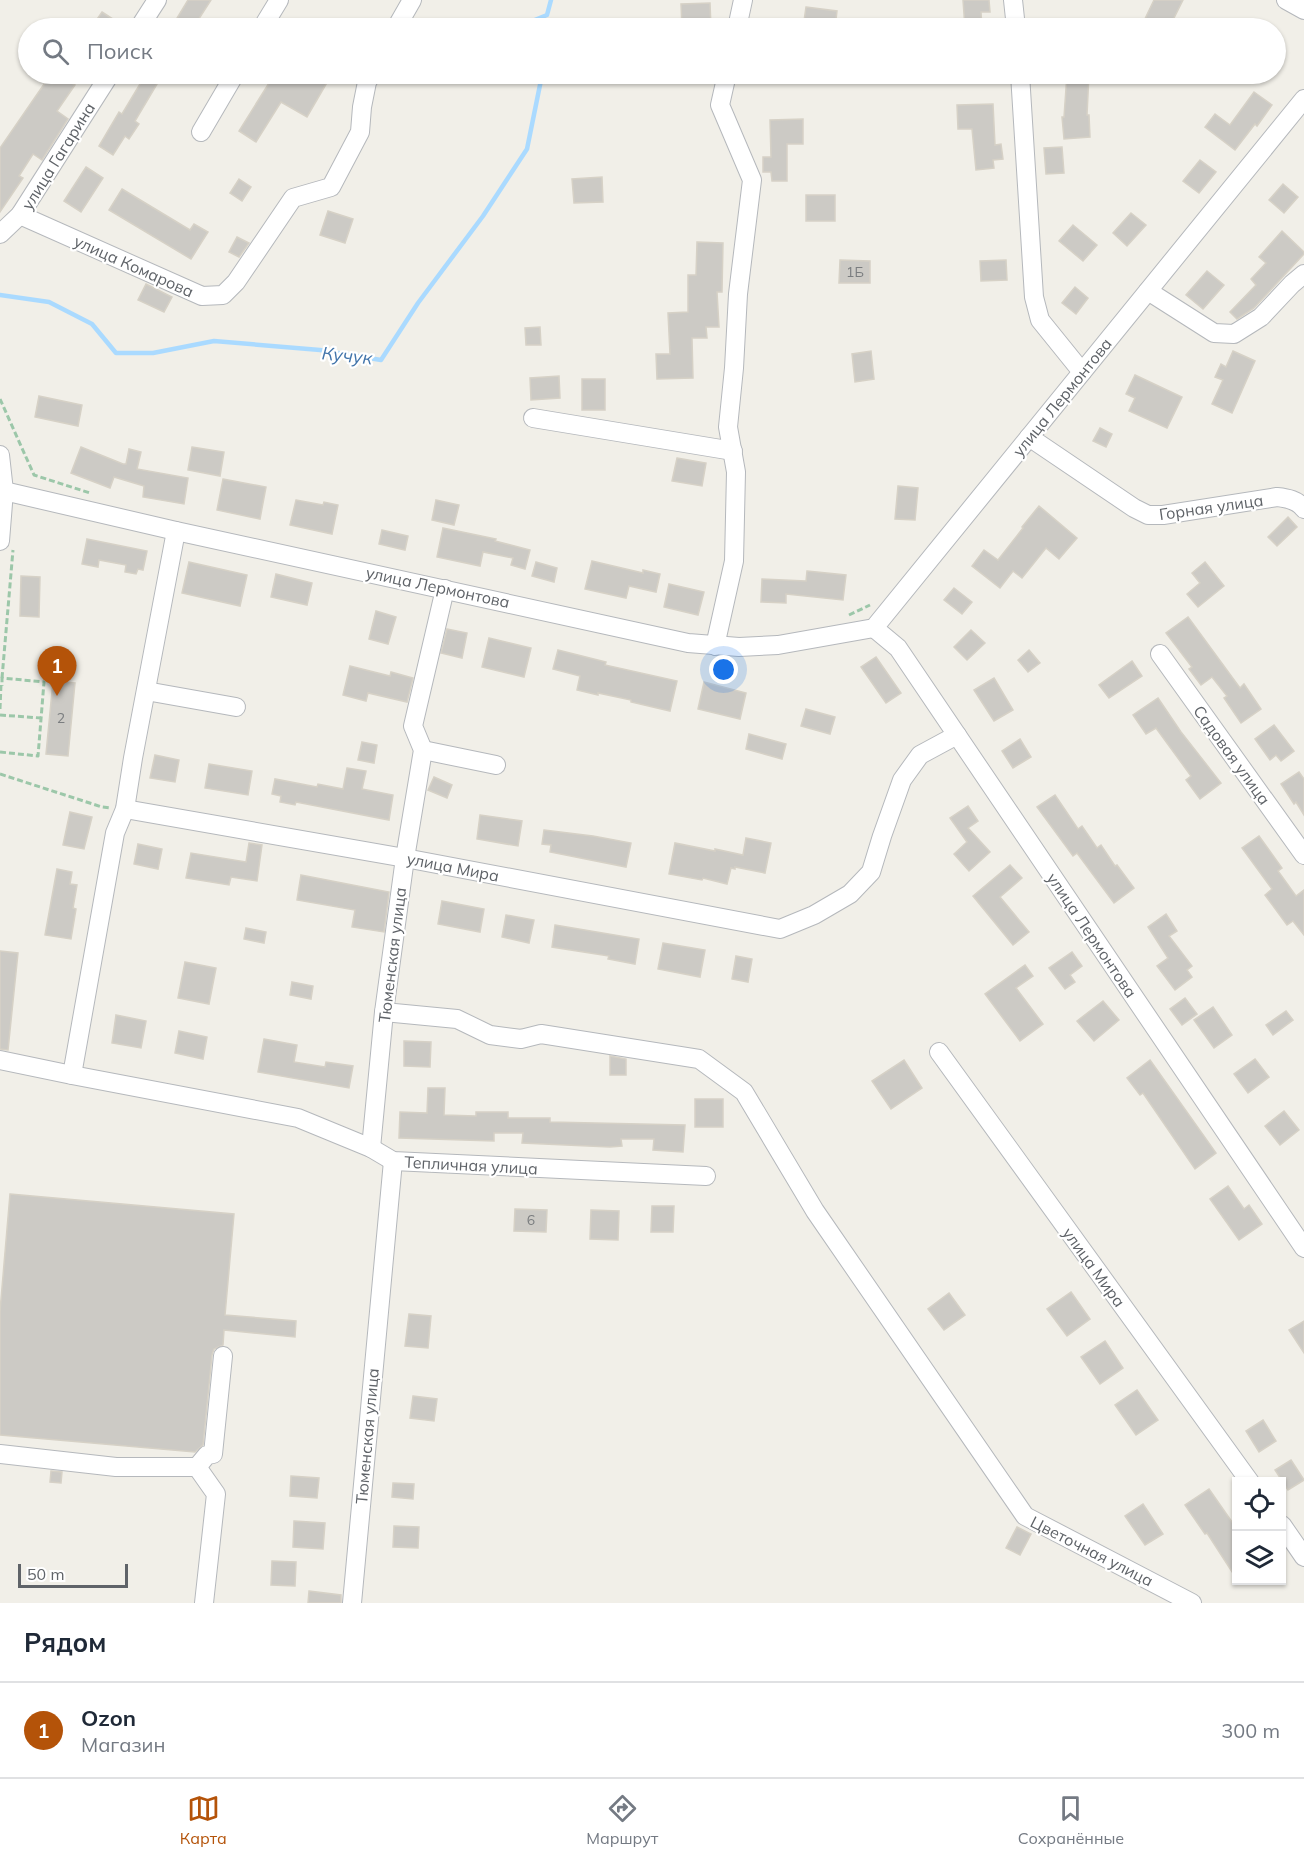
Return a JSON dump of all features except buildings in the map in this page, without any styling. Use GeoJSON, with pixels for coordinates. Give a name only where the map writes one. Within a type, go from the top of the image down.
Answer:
{"type":"FeatureCollection","features":[{"type":"Feature","properties":{"kind":"street"},"geometry":{"type":"LineString","coordinates":[[145,18],[157,0]]}},
{"type":"Feature","properties":{"kind":"street"},"geometry":{"type":"LineString","coordinates":[[268,18],[279,0]]}},
{"type":"Feature","properties":{"kind":"street"},"geometry":{"type":"LineString","coordinates":[[402,18],[412,0]]}},
{"type":"Feature","properties":{"kind":"street"},"geometry":{"type":"LineString","coordinates":[[739,18],[743,0]]}},
{"type":"Feature","properties":{"kind":"street"},"geometry":{"type":"LineString","coordinates":[[1013,0],[1015,18]]}},
{"type":"Feature","properties":{"kind":"street"},"geometry":{"type":"LineString","coordinates":[[1286,0],[1304,10]]}},
{"type":"Feature","properties":{"kind":"street","name":"улица Гагарина"},"geometry":{"type":"LineString","coordinates":[[0,234],[20,215],[104,84]]}},
{"type":"Feature","properties":{"kind":"street"},"geometry":{"type":"LineString","coordinates":[[201,132],[230,84]]}},
{"type":"Feature","properties":{"kind":"street","name":"улица Комарова"},"geometry":{"type":"LineString","coordinates":[[20,215],[202,296],[223,295],[236,282],[293,198],[331,187],[360,132],[367,84]]}},
{"type":"Feature","properties":{"kind":"street"},"geometry":{"type":"LineString","coordinates":[[715,646],[734,561],[736,472],[728,426],[738,294],[752,180],[720,105],[725,84]]}},
{"type":"Feature","properties":{"kind":"street"},"geometry":{"type":"LineString","coordinates":[[1021,84],[1034,297],[1040,320],[1082,372]]}},
{"type":"Feature","properties":{"kind":"street","name":"улица Лермонтова"},"geometry":{"type":"LineString","coordinates":[[4,491],[688,643],[739,647],[778,645],[874,628],[1304,99]]}},
{"type":"Feature","properties":{"kind":"street"},"geometry":{"type":"LineString","coordinates":[[1148,291],[1214,333],[1234,334],[1261,317],[1304,274]]}},
{"type":"Feature","properties":{"kind":"street"},"geometry":{"type":"LineString","coordinates":[[532,418],[733,451]]}},
{"type":"Feature","properties":{"kind":"street","name":"Горная улица"},"geometry":{"type":"LineString","coordinates":[[1029,436],[1134,508],[1148,515],[1163,516],[1277,497],[1290,498],[1304,509]]}},
{"type":"Feature","properties":{"kind":"street"},"geometry":{"type":"LineString","coordinates":[[0,455],[7,540]]}},
{"type":"Feature","properties":{"kind":"street"},"geometry":{"type":"LineString","coordinates":[[72,1076],[115,833],[125,809],[176,531]]}},
{"type":"Feature","properties":{"kind":"street","name":"Тюменская улица"},"geometry":{"type":"LineString","coordinates":[[371,1148],[384,1012],[405,858],[423,750],[413,726],[445,589]]}},
{"type":"Feature","properties":{"kind":"street","name":"улица Лермонтова"},"geometry":{"type":"LineString","coordinates":[[874,628],[898,648],[1304,1248]]}},
{"type":"Feature","properties":{"kind":"street","name":"Садовая улица"},"geometry":{"type":"LineString","coordinates":[[1160,654],[1304,855]]}},
{"type":"Feature","properties":{"kind":"street"},"geometry":{"type":"LineString","coordinates":[[146,691],[237,707]]}},
{"type":"Feature","properties":{"kind":"street","name":"улица Мира"},"geometry":{"type":"LineString","coordinates":[[125,809],[405,858],[780,929],[814,915],[850,894],[871,872],[902,780],[920,755],[957,735]]}},
{"type":"Feature","properties":{"kind":"street"},"geometry":{"type":"LineString","coordinates":[[423,750],[496,765]]}},
{"type":"Feature","properties":{"kind":"street","name":"Цветочная улица"},"geometry":{"type":"LineString","coordinates":[[384,1012],[457,1019],[490,1035],[521,1039],[541,1034],[699,1059],[744,1092],[815,1211],[1025,1516],[1192,1603]]}},
{"type":"Feature","properties":{"kind":"street","name":"улица Мира"},"geometry":{"type":"LineString","coordinates":[[939,1052],[1246,1477]]}},
{"type":"Feature","properties":{"kind":"street","name":"Тепличная улица"},"geometry":{"type":"LineString","coordinates":[[0,1060],[72,1076],[298,1118],[371,1148],[393,1161],[706,1176]]}},
{"type":"Feature","properties":{"kind":"street","name":"Тюменская улица"},"geometry":{"type":"LineString","coordinates":[[352,1603],[393,1161]]}},
{"type":"Feature","properties":{"kind":"street"},"geometry":{"type":"LineString","coordinates":[[197,1467],[207,1455],[213,1454],[223,1356]]}},
{"type":"Feature","properties":{"kind":"street"},"geometry":{"type":"LineString","coordinates":[[0,1454],[116,1467],[197,1467]]}},
{"type":"Feature","properties":{"kind":"street"},"geometry":{"type":"LineString","coordinates":[[197,1467],[216,1494],[204,1603]]}},
{"type":"Feature","properties":{"kind":"street"},"geometry":{"type":"LineString","coordinates":[[1285,1531],[1304,1557]]}},
{"type":"Feature","properties":{"kind":"path"},"geometry":{"type":"LineString","coordinates":[[0,399],[34,475],[96,495],[92,511]]}},
{"type":"Feature","properties":{"kind":"path"},"geometry":{"type":"LineString","coordinates":[[0,709],[7,540]]}},
{"type":"Feature","properties":{"kind":"path"},"geometry":{"type":"LineString","coordinates":[[846,616],[869,607],[876,598]]}},
{"type":"Feature","properties":{"kind":"path"},"geometry":{"type":"LineString","coordinates":[[0,752],[38,756],[44,682],[2,678]]}},
{"type":"Feature","properties":{"kind":"path"},"geometry":{"type":"LineString","coordinates":[[0,715],[41,718]]}},
{"type":"Feature","properties":{"kind":"path"},"geometry":{"type":"LineString","coordinates":[[0,774],[102,807],[125,809]]}},
{"type":"Feature","properties":{"kind":"waterway","name":"Кучук"},"geometry":{"type":"LineString","coordinates":[[540,18],[547,15],[551,0]]}},
{"type":"Feature","properties":{"kind":"waterway","name":"Кучук"},"geometry":{"type":"LineString","coordinates":[[0,295],[49,302],[92,324],[116,353],[153,353],[214,341],[320,350],[381,360],[418,303],[483,216],[527,149],[540,84]]}},
{"type":"Feature","properties":{"kind":"place","name":"Ozon"},"geometry":{"type":"Point","coordinates":[57,696]}}]}
